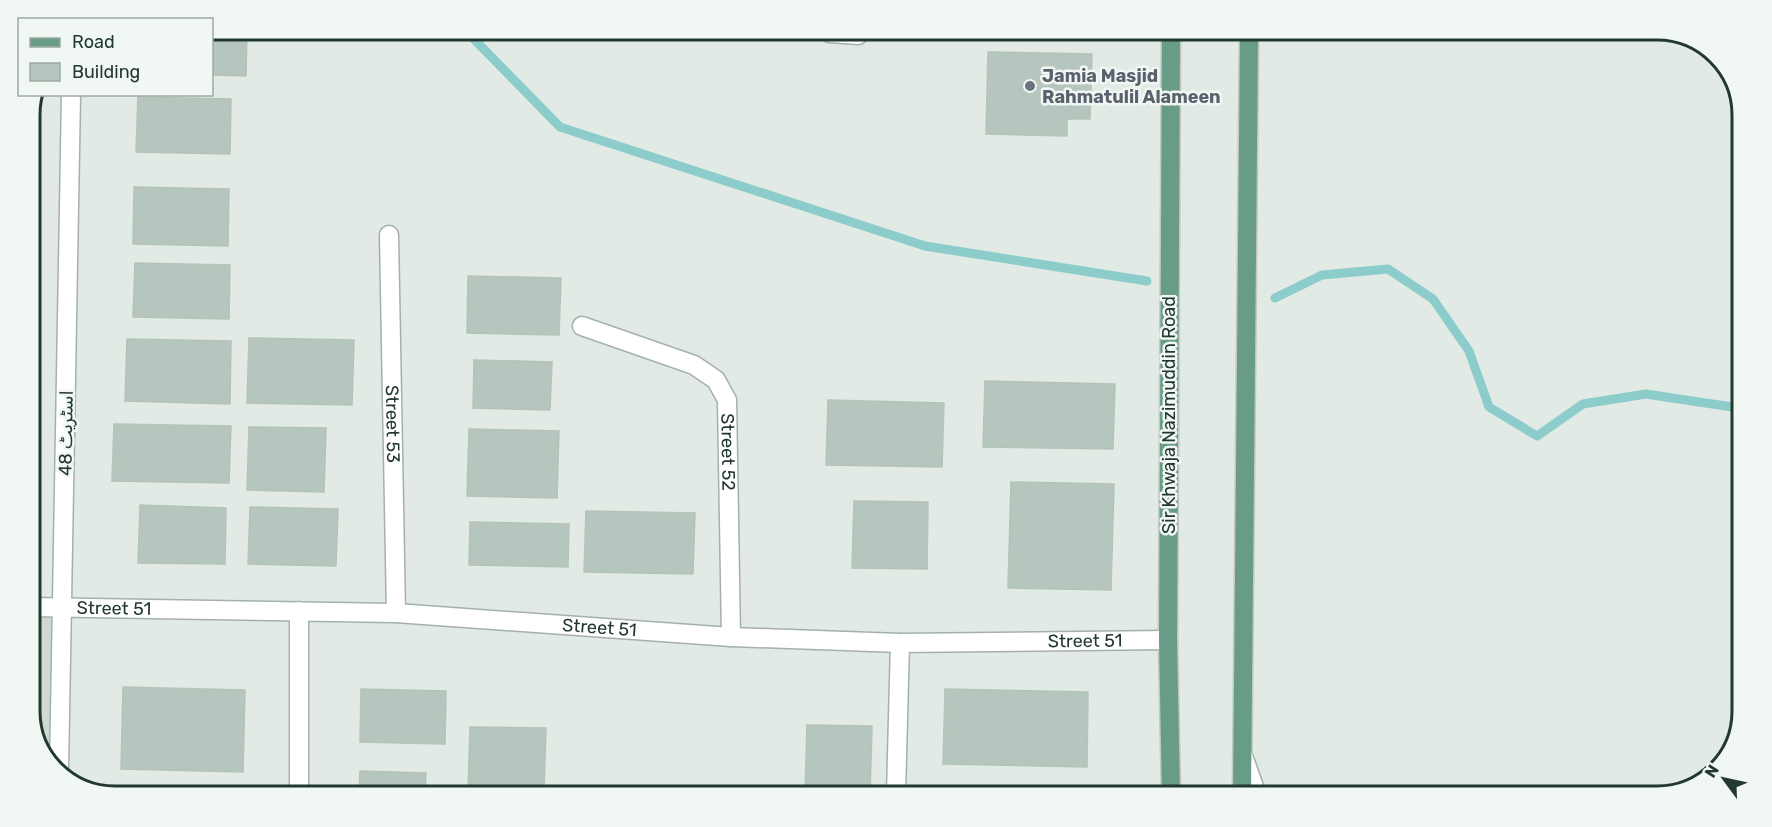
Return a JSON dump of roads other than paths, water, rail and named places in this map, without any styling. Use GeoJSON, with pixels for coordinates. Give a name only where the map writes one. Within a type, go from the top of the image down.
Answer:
{"type":"FeatureCollection","features":[{"type":"Feature","properties":{"kind":"main road","name":"Sir Khwaja Nazimuddin Road"},"geometry":{"type":"LineString","coordinates":[[1171,41],[1168,639],[1171,786]]}},
{"type":"Feature","properties":{"kind":"main road"},"geometry":{"type":"LineString","coordinates":[[1242,786],[1249,41]]}},
{"type":"Feature","properties":{"kind":"street","name":"اسٹریٹ 48"},"geometry":{"type":"LineString","coordinates":[[59,761],[71,96]]}},
{"type":"Feature","properties":{"kind":"street","name":"Street 53"},"geometry":{"type":"LineString","coordinates":[[389,235],[396,613]]}},
{"type":"Feature","properties":{"kind":"street","name":"Street 52"},"geometry":{"type":"LineString","coordinates":[[582,326],[694,365],[716,380],[727,400],[731,638]]}},
{"type":"Feature","properties":{"kind":"street","name":"Street 51"},"geometry":{"type":"LineString","coordinates":[[41,607],[396,613],[731,638],[900,643],[1168,639]]}},
{"type":"Feature","properties":{"kind":"street"},"geometry":{"type":"LineString","coordinates":[[298,786],[300,612]]}},
{"type":"Feature","properties":{"kind":"street"},"geometry":{"type":"LineString","coordinates":[[896,786],[900,643]]}},
{"type":"Feature","properties":{"kind":"street"},"geometry":{"type":"LineString","coordinates":[[1242,755],[1254,786]]}},
{"type":"Feature","properties":{"kind":"waterway"},"geometry":{"type":"LineString","coordinates":[[476,41],[560,127],[925,246],[1147,281]]}},
{"type":"Feature","properties":{"kind":"waterway"},"geometry":{"type":"LineString","coordinates":[[1275,298],[1322,275],[1388,269],[1433,299],[1469,351],[1489,407],[1537,436],[1583,404],[1646,394],[1731,407]]}},
{"type":"Feature","properties":{"kind":"place","name":"Jamia Masjid Rahmatulil Alameen"},"geometry":{"type":"Point","coordinates":[1030,86]}}]}
